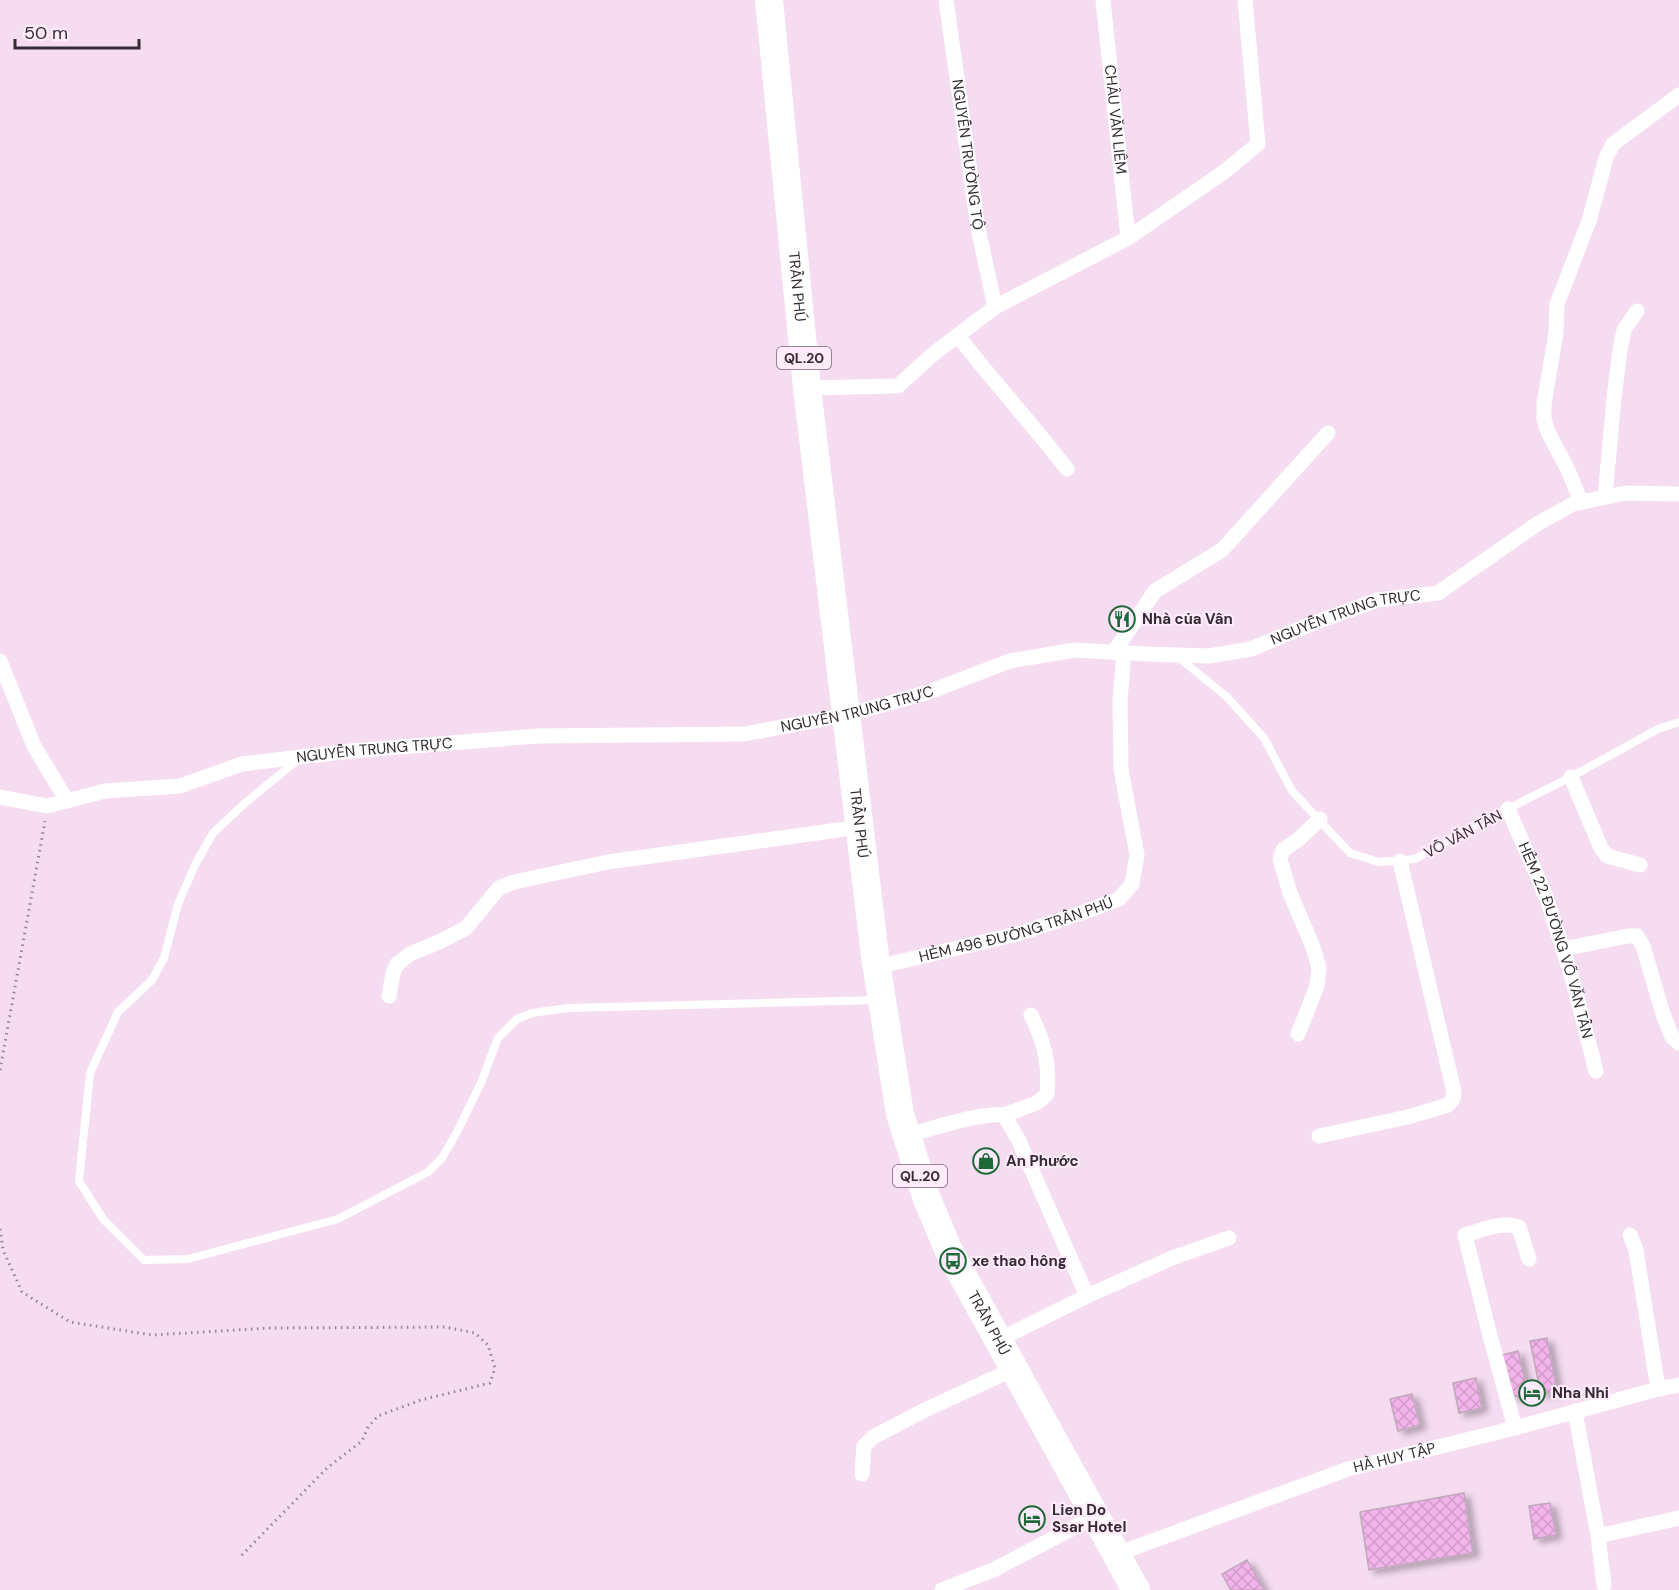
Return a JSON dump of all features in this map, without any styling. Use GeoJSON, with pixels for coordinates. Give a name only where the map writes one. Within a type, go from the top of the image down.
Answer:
{"type":"FeatureCollection","features":[{"type":"Feature","properties":{"kind":"highway","name":"TRẦN PHÚ"},"geometry":{"type":"LineString","coordinates":[[770,0],[807,388],[877,968],[900,1114],[927,1199],[948,1249],[1136,1590]]}},
{"type":"Feature","properties":{"kind":"street","name":"NGUYỄN TRƯỜNG TỘ"},"geometry":{"type":"LineString","coordinates":[[946,0],[978,228],[995,307]]}},
{"type":"Feature","properties":{"kind":"street","name":"CHÂU VĂN LIÊM"},"geometry":{"type":"LineString","coordinates":[[1103,0],[1128,238]]}},
{"type":"Feature","properties":{"kind":"street"},"geometry":{"type":"LineString","coordinates":[[807,388],[898,386],[932,355],[995,307],[1128,238],[1224,172],[1258,144],[1245,0]]}},
{"type":"Feature","properties":{"kind":"street"},"geometry":{"type":"LineString","coordinates":[[1581,502],[1544,419],[1544,404],[1556,333],[1557,304],[1589,221],[1606,158],[1613,144],[1679,95]]}},
{"type":"Feature","properties":{"kind":"street"},"geometry":{"type":"LineString","coordinates":[[1605,497],[1620,350],[1624,330],[1637,311]]}},
{"type":"Feature","properties":{"kind":"street"},"geometry":{"type":"LineString","coordinates":[[958,336],[1038,431],[1067,470]]}},
{"type":"Feature","properties":{"kind":"street"},"geometry":{"type":"LineString","coordinates":[[1119,653],[1155,591],[1222,550],[1328,433]]}},
{"type":"Feature","properties":{"kind":"street","name":"NGUYỄN TRUNG TRỰC"},"geometry":{"type":"LineString","coordinates":[[0,797],[47,806],[105,791],[180,786],[242,764],[363,750],[537,736],[744,734],[846,715],[926,693],[1010,661],[1075,650],[1209,656],[1251,649],[1378,600],[1438,593],[1537,524],[1573,504],[1625,493],[1679,494]]}},
{"type":"Feature","properties":{"kind":"street","name":"HẺM 496 ĐƯỜNG TRẦN PHÚ"},"geometry":{"type":"LineString","coordinates":[[877,968],[1021,933],[1119,899],[1132,884],[1137,855],[1121,769],[1119,653]]}},
{"type":"Feature","properties":{"kind":"street"},"geometry":{"type":"LineString","coordinates":[[0,661],[34,746],[67,801]]}},
{"type":"Feature","properties":{"kind":"street"},"geometry":{"type":"LineString","coordinates":[[1571,777],[1601,848],[1607,856],[1640,865]]}},
{"type":"Feature","properties":{"kind":"street","name":"HẺM 22 ĐƯỜNG VÕ VĂN TẦN"},"geometry":{"type":"LineString","coordinates":[[1508,809],[1547,899],[1573,981],[1596,1071]]}},
{"type":"Feature","properties":{"kind":"street"},"geometry":{"type":"LineString","coordinates":[[1298,1034],[1317,986],[1319,968],[1313,947],[1290,893],[1280,859],[1283,850],[1299,839],[1320,819]]}},
{"type":"Feature","properties":{"kind":"street"},"geometry":{"type":"LineString","coordinates":[[389,996],[397,964],[410,954],[466,928],[499,888],[514,882],[608,862],[860,827]]}},
{"type":"Feature","properties":{"kind":"street"},"geometry":{"type":"LineString","coordinates":[[1319,1136],[1408,1117],[1448,1105],[1453,1098],[1454,1092],[1400,861]]}},
{"type":"Feature","properties":{"kind":"street"},"geometry":{"type":"LineString","coordinates":[[1563,949],[1637,936],[1643,946],[1672,1037],[1679,1043]]}},
{"type":"Feature","properties":{"kind":"street"},"geometry":{"type":"LineString","coordinates":[[908,1135],[982,1116],[1004,1115],[1037,1103],[1047,1095],[1048,1062],[1031,1015]]}},
{"type":"Feature","properties":{"kind":"street"},"geometry":{"type":"LineString","coordinates":[[1004,1115],[1019,1141],[1087,1296]]}},
{"type":"Feature","properties":{"kind":"street"},"geometry":{"type":"LineString","coordinates":[[1515,1428],[1465,1235],[1512,1224],[1519,1227],[1529,1259]]}},
{"type":"Feature","properties":{"kind":"street"},"geometry":{"type":"LineString","coordinates":[[1630,1235],[1636,1250],[1658,1389]]}},
{"type":"Feature","properties":{"kind":"street"},"geometry":{"type":"LineString","coordinates":[[998,1340],[1087,1296],[1172,1258],[1230,1238]]}},
{"type":"Feature","properties":{"kind":"street"},"geometry":{"type":"LineString","coordinates":[[862,1474],[864,1446],[873,1437],[1014,1369]]}},
{"type":"Feature","properties":{"kind":"street","name":"HÀ HUY TẬP"},"geometry":{"type":"LineString","coordinates":[[1117,1554],[1348,1469],[1679,1385]]}},
{"type":"Feature","properties":{"kind":"street"},"geometry":{"type":"LineString","coordinates":[[1575,1410],[1598,1536],[1604,1585]]}},
{"type":"Feature","properties":{"kind":"street"},"geometry":{"type":"LineString","coordinates":[[942,1590],[993,1570],[1096,1516]]}},
{"type":"Feature","properties":{"kind":"street"},"geometry":{"type":"LineString","coordinates":[[1598,1536],[1679,1518]]}},
{"type":"Feature","properties":{"kind":"lane","name":"VÕ VĂN TẦN"},"geometry":{"type":"LineString","coordinates":[[1176,655],[1227,697],[1264,738],[1292,791],[1350,853],[1379,862],[1415,860],[1474,826],[1571,777],[1658,729],[1679,722]]}},
{"type":"Feature","properties":{"kind":"lane"},"geometry":{"type":"LineString","coordinates":[[302,757],[245,803],[213,833],[177,904],[164,958],[152,980],[118,1012],[90,1073],[79,1181],[103,1219],[144,1260],[188,1259],[338,1219],[428,1172],[442,1158],[457,1132],[481,1083],[498,1038],[517,1019],[532,1013],[568,1008],[882,1000]]}},
{"type":"Feature","properties":{"kind":"path"},"geometry":{"type":"LineString","coordinates":[[0,1070],[47,806]]}},
{"type":"Feature","properties":{"kind":"path"},"geometry":{"type":"LineString","coordinates":[[0,1228],[3,1250],[22,1292],[70,1322],[152,1335],[270,1328],[445,1327],[475,1334],[488,1345],[495,1368],[490,1383],[421,1400],[378,1416],[368,1427],[362,1440],[327,1468],[241,1556]]}},
{"type":"Feature","properties":{"kind":"building"},"geometry":{"type":"Polygon","coordinates":[[[1547,1338],[1557,1391],[1541,1394],[1530,1341],[1547,1338]]]}},
{"type":"Feature","properties":{"kind":"building"},"geometry":{"type":"Polygon","coordinates":[[[1518,1351],[1528,1394],[1512,1397],[1502,1355],[1518,1351]]]}},
{"type":"Feature","properties":{"kind":"building"},"geometry":{"type":"Polygon","coordinates":[[[1476,1378],[1482,1408],[1459,1413],[1453,1383],[1476,1378]]]}},
{"type":"Feature","properties":{"kind":"building"},"geometry":{"type":"Polygon","coordinates":[[[1412,1394],[1420,1425],[1398,1431],[1390,1399],[1412,1394]]]}},
{"type":"Feature","properties":{"kind":"building"},"geometry":{"type":"Polygon","coordinates":[[[1464,1493],[1473,1553],[1369,1570],[1360,1512],[1464,1493]]]}},
{"type":"Feature","properties":{"kind":"building"},"geometry":{"type":"Polygon","coordinates":[[[1550,1503],[1556,1535],[1534,1539],[1529,1506],[1550,1503]]]}},
{"type":"Feature","properties":{"kind":"building"},"geometry":{"type":"Polygon","coordinates":[[[1247,1560],[1264,1590],[1231,1590],[1222,1574],[1247,1560]]]}},
{"type":"Feature","properties":{"kind":"place","name":"Nhà của Vân"},"geometry":{"type":"Point","coordinates":[1122,619]}},
{"type":"Feature","properties":{"kind":"place","name":"An Phước"},"geometry":{"type":"Point","coordinates":[986,1161]}},
{"type":"Feature","properties":{"kind":"place","name":"xe thao hông"},"geometry":{"type":"Point","coordinates":[953,1261]}},
{"type":"Feature","properties":{"kind":"place","name":"Nha Nhi"},"geometry":{"type":"Point","coordinates":[1532,1393]}},
{"type":"Feature","properties":{"kind":"place","name":"Lien Do Ssar Hotel"},"geometry":{"type":"Point","coordinates":[1032,1519]}}]}
